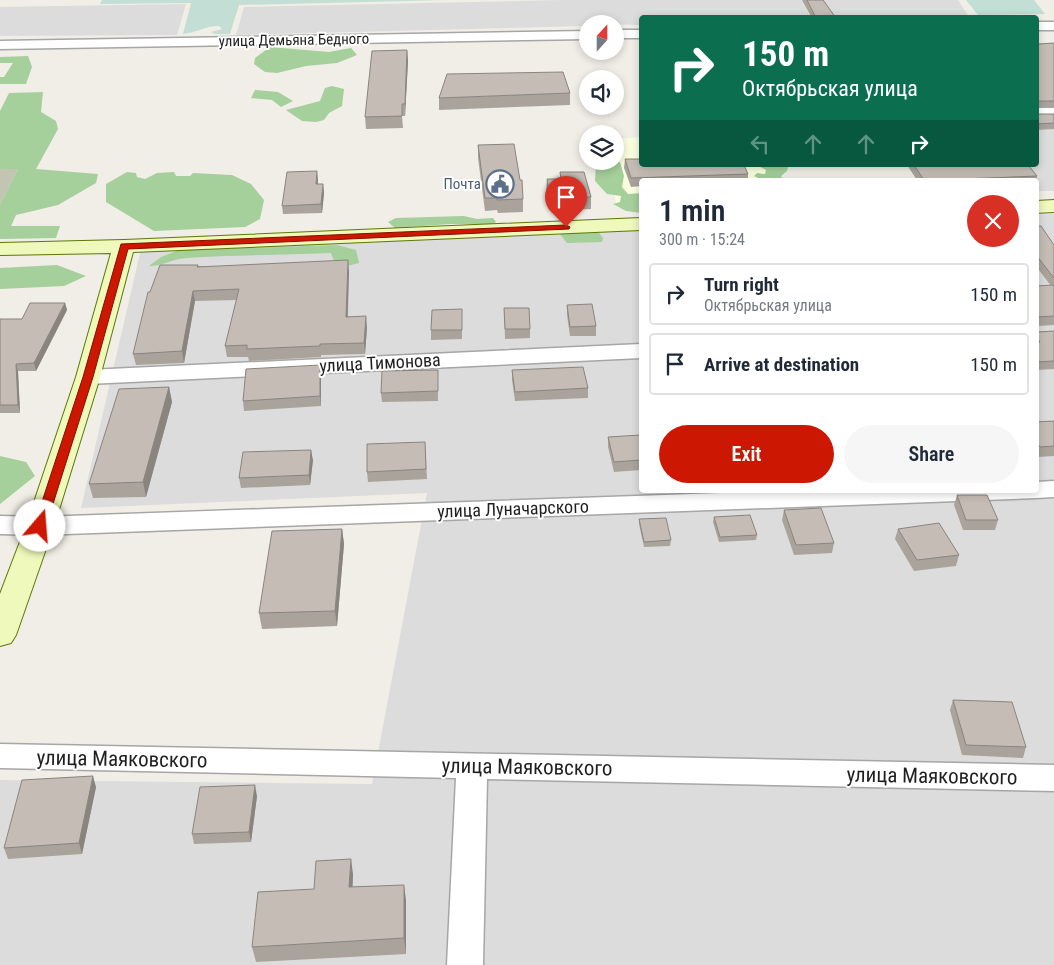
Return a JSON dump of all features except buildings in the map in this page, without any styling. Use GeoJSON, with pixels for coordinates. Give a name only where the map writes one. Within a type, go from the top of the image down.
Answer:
{"type":"FeatureCollection","features":[{"type":"Feature","properties":{"kind":"street"},"geometry":{"type":"LineString","coordinates":[[1039,26],[1054,26]]}},
{"type":"Feature","properties":{"kind":"street"},"geometry":{"type":"LineString","coordinates":[[624,34],[639,34]]}},
{"type":"Feature","properties":{"kind":"street","name":"улица Демьяна Бедного"},"geometry":{"type":"LineString","coordinates":[[0,45],[579,35]]}},
{"type":"Feature","properties":{"kind":"street"},"geometry":{"type":"LineString","coordinates":[[1039,113],[1054,113]]}},
{"type":"Feature","properties":{"kind":"street"},"geometry":{"type":"LineString","coordinates":[[1039,207],[1054,206]]}},
{"type":"Feature","properties":{"kind":"street"},"geometry":{"type":"LineString","coordinates":[[0,249],[124,246],[639,224]]}},
{"type":"Feature","properties":{"kind":"street"},"geometry":{"type":"LineString","coordinates":[[0,636],[40,526],[88,377],[124,246]]}},
{"type":"Feature","properties":{"kind":"street","name":"улица Тимонова"},"geometry":{"type":"LineString","coordinates":[[88,377],[639,351]]}},
{"type":"Feature","properties":{"kind":"street"},"geometry":{"type":"LineString","coordinates":[[1039,490],[1054,489]]}},
{"type":"Feature","properties":{"kind":"street","name":"улица Луначарского"},"geometry":{"type":"LineString","coordinates":[[0,525],[40,526],[944,493]]}},
{"type":"Feature","properties":{"kind":"street","name":"улица Маяковского"},"geometry":{"type":"LineString","coordinates":[[0,756],[1054,778]]}},
{"type":"Feature","properties":{"kind":"street"},"geometry":{"type":"LineString","coordinates":[[465,965],[472,766]]}},
{"type":"Feature","properties":{"kind":"shaded area"},"geometry":{"type":"Polygon","coordinates":[[[102,0],[445,0],[239,5],[230,34],[215,34],[211,32],[222,29],[219,26],[183,34],[191,3],[100,4],[102,0]]]}},
{"type":"Feature","properties":{"kind":"shaded area"},"geometry":{"type":"Polygon","coordinates":[[[561,0],[958,0],[968,15],[639,15],[639,25],[624,25],[624,15],[579,15],[579,26],[236,35],[244,7],[561,0]]]}},
{"type":"Feature","properties":{"kind":"shaded area"},"geometry":{"type":"Polygon","coordinates":[[[966,0],[1034,0],[1045,14],[978,15],[966,0]]]}},
{"type":"Feature","properties":{"kind":"shaded area"},"geometry":{"type":"Polygon","coordinates":[[[186,4],[177,35],[0,36],[0,7],[186,4]]]}},
{"type":"Feature","properties":{"kind":"shaded area"},"geometry":{"type":"Polygon","coordinates":[[[1039,76],[1054,76],[1054,191],[1039,191],[1039,178],[971,178],[963,167],[1039,167],[1039,76]]]}},
{"type":"Feature","properties":{"kind":"shaded area"},"geometry":{"type":"Polygon","coordinates":[[[639,137],[639,167],[772,167],[777,178],[639,178],[639,206],[617,207],[610,170],[624,170],[624,138],[639,137]]]}},
{"type":"Feature","properties":{"kind":"shaded area"},"geometry":{"type":"Polygon","coordinates":[[[0,169],[18,169],[0,204],[0,169]]]}},
{"type":"Feature","properties":{"kind":"shaded area"},"geometry":{"type":"Polygon","coordinates":[[[1054,214],[1054,965],[0,965],[0,780],[372,784],[427,493],[81,508],[141,249],[639,230],[639,493],[1039,493],[1039,215],[1054,214]]]}},
{"type":"Feature","properties":{"kind":"green space"},"geometry":{"type":"Polygon","coordinates":[[[270,47],[329,52],[351,48],[357,55],[337,63],[306,66],[277,73],[265,72],[254,64],[255,58],[270,47]]]}},
{"type":"Feature","properties":{"kind":"green space"},"geometry":{"type":"Polygon","coordinates":[[[28,56],[32,67],[26,84],[0,84],[0,77],[4,77],[13,63],[0,63],[0,57],[28,56]]]}},
{"type":"Feature","properties":{"kind":"green space"},"geometry":{"type":"Polygon","coordinates":[[[332,86],[344,89],[342,106],[329,113],[324,120],[316,122],[302,121],[286,110],[320,101],[325,88],[332,86]]]}},
{"type":"Feature","properties":{"kind":"green space"},"geometry":{"type":"Polygon","coordinates":[[[255,90],[278,92],[293,101],[281,107],[272,100],[251,98],[255,90]]]}},
{"type":"Feature","properties":{"kind":"green space"},"geometry":{"type":"Polygon","coordinates":[[[43,92],[41,112],[56,121],[58,129],[36,169],[98,174],[96,183],[58,205],[16,215],[11,226],[60,226],[56,238],[0,239],[0,204],[18,169],[0,169],[0,111],[9,93],[43,92]]]}},
{"type":"Feature","properties":{"kind":"green space"},"geometry":{"type":"Polygon","coordinates":[[[761,167],[788,167],[787,171],[781,176],[782,178],[758,178],[754,176],[757,173],[765,174],[766,170],[761,167]]]}},
{"type":"Feature","properties":{"kind":"green space"},"geometry":{"type":"Polygon","coordinates":[[[596,170],[622,170],[624,176],[622,187],[628,194],[639,193],[639,213],[626,211],[613,204],[620,202],[621,196],[607,194],[595,181],[596,170]]]}},
{"type":"Feature","properties":{"kind":"green space"},"geometry":{"type":"Polygon","coordinates":[[[127,172],[136,173],[137,177],[145,179],[157,173],[174,172],[176,176],[190,176],[193,173],[232,175],[251,184],[264,200],[260,219],[245,227],[154,231],[106,202],[106,184],[127,172]]]}},
{"type":"Feature","properties":{"kind":"green space"},"geometry":{"type":"Polygon","coordinates":[[[464,216],[477,219],[493,218],[496,222],[490,226],[476,227],[471,224],[450,224],[395,228],[388,222],[396,218],[464,216]]]}},
{"type":"Feature","properties":{"kind":"green space"},"geometry":{"type":"Polygon","coordinates":[[[559,233],[599,233],[603,238],[602,242],[567,243],[559,233]]]}},
{"type":"Feature","properties":{"kind":"green space"},"geometry":{"type":"Polygon","coordinates":[[[337,245],[356,250],[359,263],[347,266],[334,261],[331,253],[186,258],[149,266],[161,257],[179,250],[337,245]]]}},
{"type":"Feature","properties":{"kind":"green space"},"geometry":{"type":"Polygon","coordinates":[[[57,265],[86,276],[64,286],[0,289],[0,268],[57,265]]]}},
{"type":"Feature","properties":{"kind":"green space"},"geometry":{"type":"Polygon","coordinates":[[[0,456],[26,462],[35,476],[0,504],[0,456]]]}},
{"type":"Feature","properties":{"kind":"place","name":"Почта"},"geometry":{"type":"Point","coordinates":[500,184]}},
{"type":"Feature","properties":{"kind":"route"},"geometry":{"type":"LineString","coordinates":[[40,526],[88,377],[124,246],[566,227]]}}]}
